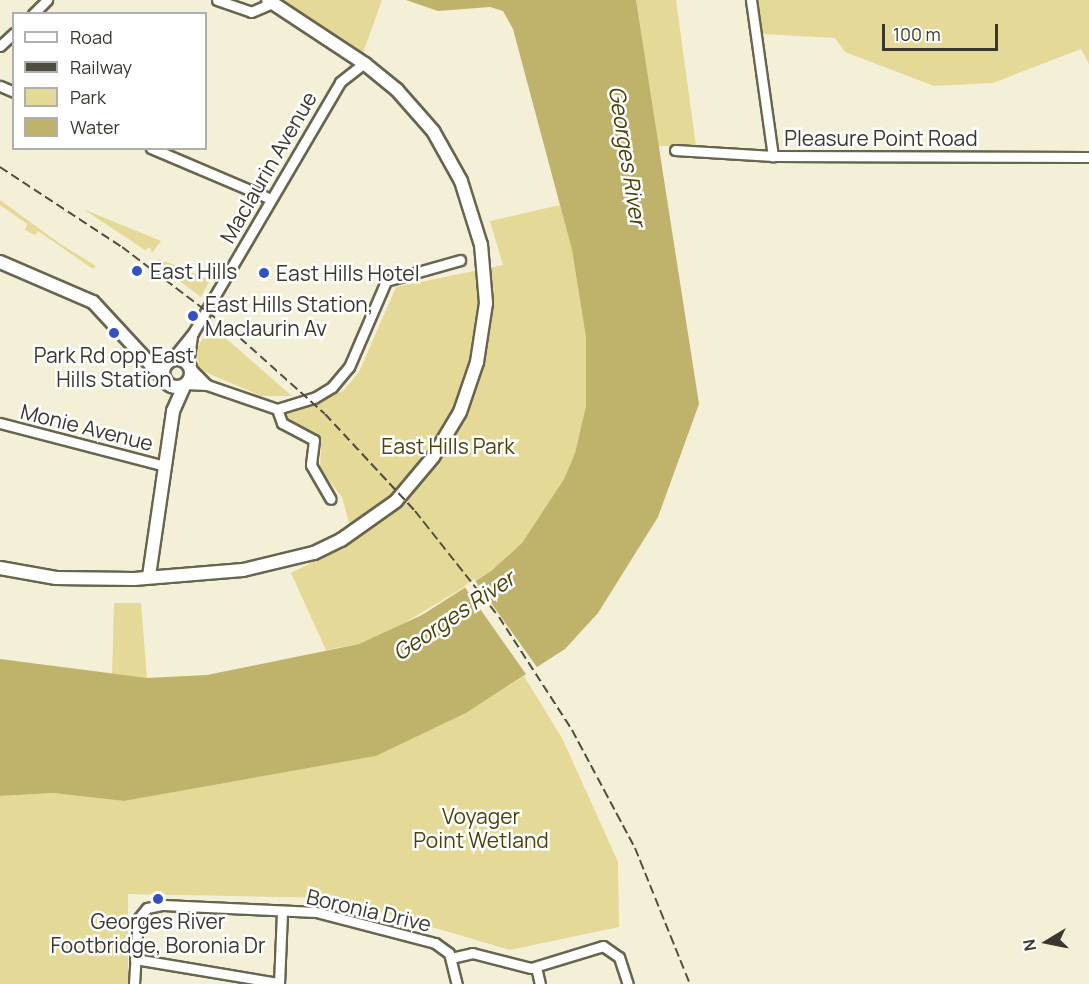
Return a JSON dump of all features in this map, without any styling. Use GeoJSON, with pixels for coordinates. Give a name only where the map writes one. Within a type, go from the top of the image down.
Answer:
{"type":"FeatureCollection","features":[{"type":"Feature","properties":{"kind":"main road"},"geometry":{"type":"LineString","coordinates":[[0,568],[75,579],[149,576],[243,570],[303,555],[333,544],[396,501],[445,439],[474,373],[486,303],[480,236],[456,170],[420,114],[364,63],[270,2]]}},
{"type":"Feature","properties":{"kind":"main road"},"geometry":{"type":"LineString","coordinates":[[0,262],[93,302],[147,356],[189,366],[185,385],[173,411],[149,576]]}},
{"type":"Feature","properties":{"kind":"main road"},"geometry":{"type":"LineString","coordinates":[[133,343],[166,382],[185,385]]}},
{"type":"Feature","properties":{"kind":"main road"},"geometry":{"type":"LineString","coordinates":[[169,361],[163,371],[173,411]]}},
{"type":"Feature","properties":{"kind":"street"},"geometry":{"type":"LineString","coordinates":[[35,12],[47,0]]}},
{"type":"Feature","properties":{"kind":"street"},"geometry":{"type":"LineString","coordinates":[[217,0],[251,12],[270,2]]}},
{"type":"Feature","properties":{"kind":"street"},"geometry":{"type":"LineString","coordinates":[[751,0],[772,156]]}},
{"type":"Feature","properties":{"kind":"street"},"geometry":{"type":"LineString","coordinates":[[0,46],[12,35]]}},
{"type":"Feature","properties":{"kind":"street","name":"Maclaurin Avenue"},"geometry":{"type":"LineString","coordinates":[[169,361],[193,333],[340,82],[347,51]]}},
{"type":"Feature","properties":{"kind":"street","name":"Maclaurin Avenue"},"geometry":{"type":"LineString","coordinates":[[340,82],[364,63]]}},
{"type":"Feature","properties":{"kind":"street"},"geometry":{"type":"LineString","coordinates":[[155,150],[271,199]]}},
{"type":"Feature","properties":{"kind":"street","name":"Pleasure Point Road"},"geometry":{"type":"LineString","coordinates":[[675,150],[772,156],[1089,157]]}},
{"type":"Feature","properties":{"kind":"street"},"geometry":{"type":"LineString","coordinates":[[185,385],[207,385],[277,409],[323,394],[344,375],[386,281],[460,260]]}},
{"type":"Feature","properties":{"kind":"street","name":"Maclaurin Avenue"},"geometry":{"type":"LineString","coordinates":[[189,366],[193,333]]}},
{"type":"Feature","properties":{"kind":"street"},"geometry":{"type":"LineString","coordinates":[[189,366],[207,385]]}},
{"type":"Feature","properties":{"kind":"street"},"geometry":{"type":"LineString","coordinates":[[277,409],[282,423],[314,440],[311,465],[331,499]]}},
{"type":"Feature","properties":{"kind":"street","name":"Monie Avenue"},"geometry":{"type":"LineString","coordinates":[[0,423],[165,466]]}},
{"type":"Feature","properties":{"kind":"street","name":"Boronia Drive"},"geometry":{"type":"LineString","coordinates":[[135,959],[140,914],[147,908],[163,905],[321,913],[435,944],[451,958],[457,984]]}},
{"type":"Feature","properties":{"kind":"street"},"geometry":{"type":"LineString","coordinates":[[134,984],[135,959],[279,983],[282,910]]}},
{"type":"Feature","properties":{"kind":"street"},"geometry":{"type":"LineString","coordinates":[[451,958],[468,953],[536,967],[603,946],[619,957],[628,984]]}},
{"type":"Feature","properties":{"kind":"street"},"geometry":{"type":"LineString","coordinates":[[536,967],[540,984]]}},
{"type":"Feature","properties":{"kind":"green space"},"geometry":{"type":"Polygon","coordinates":[[[270,0],[382,0],[363,53],[289,5],[270,0]]]}},
{"type":"Feature","properties":{"kind":"green space"},"geometry":{"type":"Polygon","coordinates":[[[636,0],[676,0],[696,146],[657,146],[636,0]]]}},
{"type":"Feature","properties":{"kind":"green space"},"geometry":{"type":"Polygon","coordinates":[[[756,0],[1089,0],[1089,64],[1081,49],[993,83],[934,86],[845,52],[835,38],[761,34],[756,0]]]}},
{"type":"Feature","properties":{"kind":"green space"},"geometry":{"type":"Polygon","coordinates":[[[0,200],[59,243],[96,266],[93,269],[38,231],[35,235],[25,230],[27,224],[0,205],[0,200]]]}},
{"type":"Feature","properties":{"kind":"green space","name":"East Hills Park"},"geometry":{"type":"Polygon","coordinates":[[[560,205],[572,250],[586,338],[586,406],[575,453],[564,479],[522,543],[491,571],[391,631],[359,644],[326,650],[291,573],[354,541],[342,497],[320,469],[321,444],[314,433],[287,421],[285,414],[343,391],[359,372],[396,287],[503,265],[490,221],[560,205]]]}},
{"type":"Feature","properties":{"kind":"green space"},"geometry":{"type":"Polygon","coordinates":[[[83,209],[161,241],[152,253],[150,247],[145,250],[83,209]]]}},
{"type":"Feature","properties":{"kind":"green space"},"geometry":{"type":"Polygon","coordinates":[[[159,259],[210,280],[201,297],[155,263],[159,259]]]}},
{"type":"Feature","properties":{"kind":"green space"},"geometry":{"type":"Polygon","coordinates":[[[212,323],[214,328],[292,396],[261,396],[198,369],[197,348],[212,323]]]}},
{"type":"Feature","properties":{"kind":"green space"},"geometry":{"type":"Polygon","coordinates":[[[114,603],[141,603],[147,678],[112,675],[114,603]]]}},
{"type":"Feature","properties":{"kind":"green space","name":"Voyager Point Wetland"},"geometry":{"type":"Polygon","coordinates":[[[524,676],[563,740],[618,862],[619,927],[510,950],[333,898],[128,894],[128,984],[0,984],[0,796],[53,793],[124,801],[376,756],[466,713],[524,676]]]}},
{"type":"Feature","properties":{"kind":"water","name":"Georges River"},"geometry":{"type":"Polygon","coordinates":[[[406,0],[636,0],[699,404],[658,517],[598,613],[565,649],[466,713],[376,756],[124,801],[53,793],[0,796],[0,659],[147,678],[207,675],[359,644],[422,615],[491,571],[522,543],[564,479],[575,453],[586,406],[586,338],[572,250],[513,29],[503,11],[490,7],[438,11],[406,0]]]}},
{"type":"Feature","properties":{"kind":"pier"},"geometry":{"type":"Polygon","coordinates":[[[474,579],[539,670],[528,677],[464,586],[474,579]]]}},
{"type":"Feature","properties":{"kind":"railway"},"geometry":{"type":"LineString","coordinates":[[0,167],[122,247],[230,329],[325,414],[415,511],[499,617],[572,730],[635,848],[690,984]]}},
{"type":"Feature","properties":{"kind":"place","name":"East Hills"},"geometry":{"type":"Point","coordinates":[137,271]}},
{"type":"Feature","properties":{"kind":"place","name":"East Hills Hotel"},"geometry":{"type":"Point","coordinates":[264,273]}},
{"type":"Feature","properties":{"kind":"place","name":"East Hills Station, Maclaurin Av"},"geometry":{"type":"Point","coordinates":[193,316]}},
{"type":"Feature","properties":{"kind":"place","name":"Park Rd opp East Hills Station"},"geometry":{"type":"Point","coordinates":[114,333]}},
{"type":"Feature","properties":{"kind":"place","name":"Georges River Footbridge, Boronia Dr"},"geometry":{"type":"Point","coordinates":[158,899]}}]}
